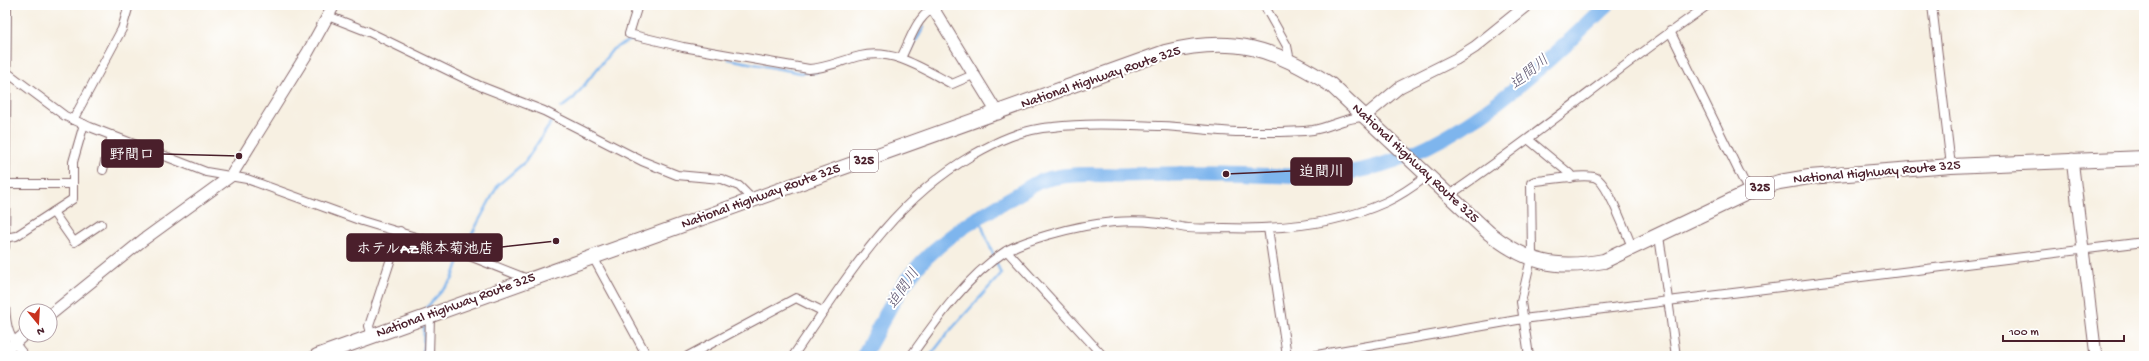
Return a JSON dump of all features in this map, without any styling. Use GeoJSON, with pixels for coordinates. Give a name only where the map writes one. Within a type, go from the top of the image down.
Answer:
{"type":"FeatureCollection","features":[{"type":"Feature","properties":{"kind":"highway","name":"National Highway Route 325"},"geometry":{"type":"LineString","coordinates":[[317,356],[1179,49],[1209,45],[1240,46],[1273,53],[1290,61],[1331,85],[1488,234],[1502,244],[1530,259],[1554,265],[1582,265],[1604,261],[1633,249],[1749,192],[1780,182],[1809,177],[1950,166],[2072,159],[2144,158]]}},
{"type":"Feature","properties":{"kind":"street"},"geometry":{"type":"LineString","coordinates":[[5,247],[7,5]]}},
{"type":"Feature","properties":{"kind":"street"},"geometry":{"type":"LineString","coordinates":[[73,120],[122,29],[129,5]]}},
{"type":"Feature","properties":{"kind":"street"},"geometry":{"type":"LineString","coordinates":[[58,309],[143,240],[231,176],[334,5]]}},
{"type":"Feature","properties":{"kind":"street"},"geometry":{"type":"LineString","coordinates":[[638,5],[630,34],[683,47],[810,69],[820,68],[867,55],[901,58],[952,84],[973,75]]}},
{"type":"Feature","properties":{"kind":"street"},"geometry":{"type":"LineString","coordinates":[[1264,5],[1287,46],[1290,61]]}},
{"type":"Feature","properties":{"kind":"street"},"geometry":{"type":"LineString","coordinates":[[793,356],[869,247],[902,208],[940,176],[958,164],[1013,135],[1038,129],[1073,125],[1161,126],[1236,132],[1313,130],[1354,117],[1364,117],[1400,87],[1446,65],[1475,47],[1527,5]]}},
{"type":"Feature","properties":{"kind":"street"},"geometry":{"type":"LineString","coordinates":[[1448,196],[1529,140],[1670,31],[1708,5]]}},
{"type":"Feature","properties":{"kind":"street"},"geometry":{"type":"LineString","coordinates":[[1932,5],[1950,166]]}},
{"type":"Feature","properties":{"kind":"street"},"geometry":{"type":"LineString","coordinates":[[901,58],[919,20],[934,6],[973,75],[998,114]]}},
{"type":"Feature","properties":{"kind":"street"},"geometry":{"type":"LineString","coordinates":[[328,16],[369,32],[480,86],[544,111],[642,161],[676,175],[721,179],[739,186],[753,200]]}},
{"type":"Feature","properties":{"kind":"street"},"geometry":{"type":"LineString","coordinates":[[1670,31],[1749,192]]}},
{"type":"Feature","properties":{"kind":"street"},"geometry":{"type":"LineString","coordinates":[[6,72],[73,120],[206,172],[247,179],[362,221],[400,231],[455,250],[530,280]]}},
{"type":"Feature","properties":{"kind":"street"},"geometry":{"type":"LineString","coordinates":[[5,238],[16,236],[74,199],[73,162],[84,124]]}},
{"type":"Feature","properties":{"kind":"street"},"geometry":{"type":"LineString","coordinates":[[103,170],[112,135]]}},
{"type":"Feature","properties":{"kind":"street"},"geometry":{"type":"LineString","coordinates":[[1529,140],[1570,174],[1571,178]]}},
{"type":"Feature","properties":{"kind":"street"},"geometry":{"type":"LineString","coordinates":[[2072,159],[2096,356]]}},
{"type":"Feature","properties":{"kind":"street"},"geometry":{"type":"LineString","coordinates":[[911,356],[959,293],[986,266],[1007,251],[1033,240],[1083,225],[1110,222],[1150,222],[1180,227],[1268,228],[1318,222],[1344,217],[1386,202],[1425,174]]}},
{"type":"Feature","properties":{"kind":"street"},"geometry":{"type":"LineString","coordinates":[[1529,356],[1521,302],[1532,254],[1532,184],[1535,181],[1594,177],[1603,183],[1633,249]]}},
{"type":"Feature","properties":{"kind":"street"},"geometry":{"type":"LineString","coordinates":[[6,184],[73,184]]}},
{"type":"Feature","properties":{"kind":"street"},"geometry":{"type":"LineString","coordinates":[[53,212],[74,242],[101,224]]}},
{"type":"Feature","properties":{"kind":"street"},"geometry":{"type":"LineString","coordinates":[[1268,228],[1287,356]]}},
{"type":"Feature","properties":{"kind":"street"},"geometry":{"type":"LineString","coordinates":[[372,336],[369,326],[400,231]]}},
{"type":"Feature","properties":{"kind":"street"},"geometry":{"type":"LineString","coordinates":[[1660,236],[1676,356]]}},
{"type":"Feature","properties":{"kind":"street"},"geometry":{"type":"LineString","coordinates":[[1311,356],[1523,319],[2144,242]]}},
{"type":"Feature","properties":{"kind":"street"},"geometry":{"type":"LineString","coordinates":[[1007,251],[1103,356]]}},
{"type":"Feature","properties":{"kind":"street"},"geometry":{"type":"LineString","coordinates":[[593,258],[647,356]]}},
{"type":"Feature","properties":{"kind":"street"},"geometry":{"type":"LineString","coordinates":[[688,356],[796,298],[824,312]]}},
{"type":"Feature","properties":{"kind":"street"},"geometry":{"type":"LineString","coordinates":[[5,305],[6,322],[14,343],[25,356]]}},
{"type":"Feature","properties":{"kind":"street"},"geometry":{"type":"LineString","coordinates":[[429,356],[430,316]]}},
{"type":"Feature","properties":{"kind":"street"},"geometry":{"type":"LineString","coordinates":[[5,351],[18,340]]}},
{"type":"Feature","properties":{"kind":"waterway","name":"迫間川"},"geometry":{"type":"LineString","coordinates":[[863,356],[903,285],[933,251],[974,220],[1038,182],[1051,178],[1072,175],[1200,174],[1314,176],[1331,175],[1366,169],[1401,158],[1434,143],[1466,125],[1526,80],[1607,5]]}},
{"type":"Feature","properties":{"kind":"waterway"},"geometry":{"type":"LineString","coordinates":[[907,56],[924,27]]}},
{"type":"Feature","properties":{"kind":"waterway"},"geometry":{"type":"LineString","coordinates":[[561,108],[574,98],[613,49],[630,40],[663,46]]}},
{"type":"Feature","properties":{"kind":"waterway"},"geometry":{"type":"LineString","coordinates":[[728,59],[801,73],[818,72]]}},
{"type":"Feature","properties":{"kind":"waterway"},"geometry":{"type":"LineString","coordinates":[[465,247],[498,185],[525,162],[551,123]]}},
{"type":"Feature","properties":{"kind":"waterway"},"geometry":{"type":"LineString","coordinates":[[930,356],[948,333],[1001,274],[983,229],[980,216]]}},
{"type":"Feature","properties":{"kind":"waterway"},"geometry":{"type":"LineString","coordinates":[[426,308],[452,280],[459,260]]}},
{"type":"Feature","properties":{"kind":"waterway"},"geometry":{"type":"LineString","coordinates":[[423,356],[424,325]]}},
{"type":"Feature","properties":{"kind":"place","name":"野間口"},"geometry":{"type":"Point","coordinates":[239,156]}},
{"type":"Feature","properties":{"kind":"place","name":"迫間川"},"geometry":{"type":"Point","coordinates":[1226,174]}},
{"type":"Feature","properties":{"kind":"place","name":"ホテルAZ熊本菊池店"},"geometry":{"type":"Point","coordinates":[556,241]}}]}
